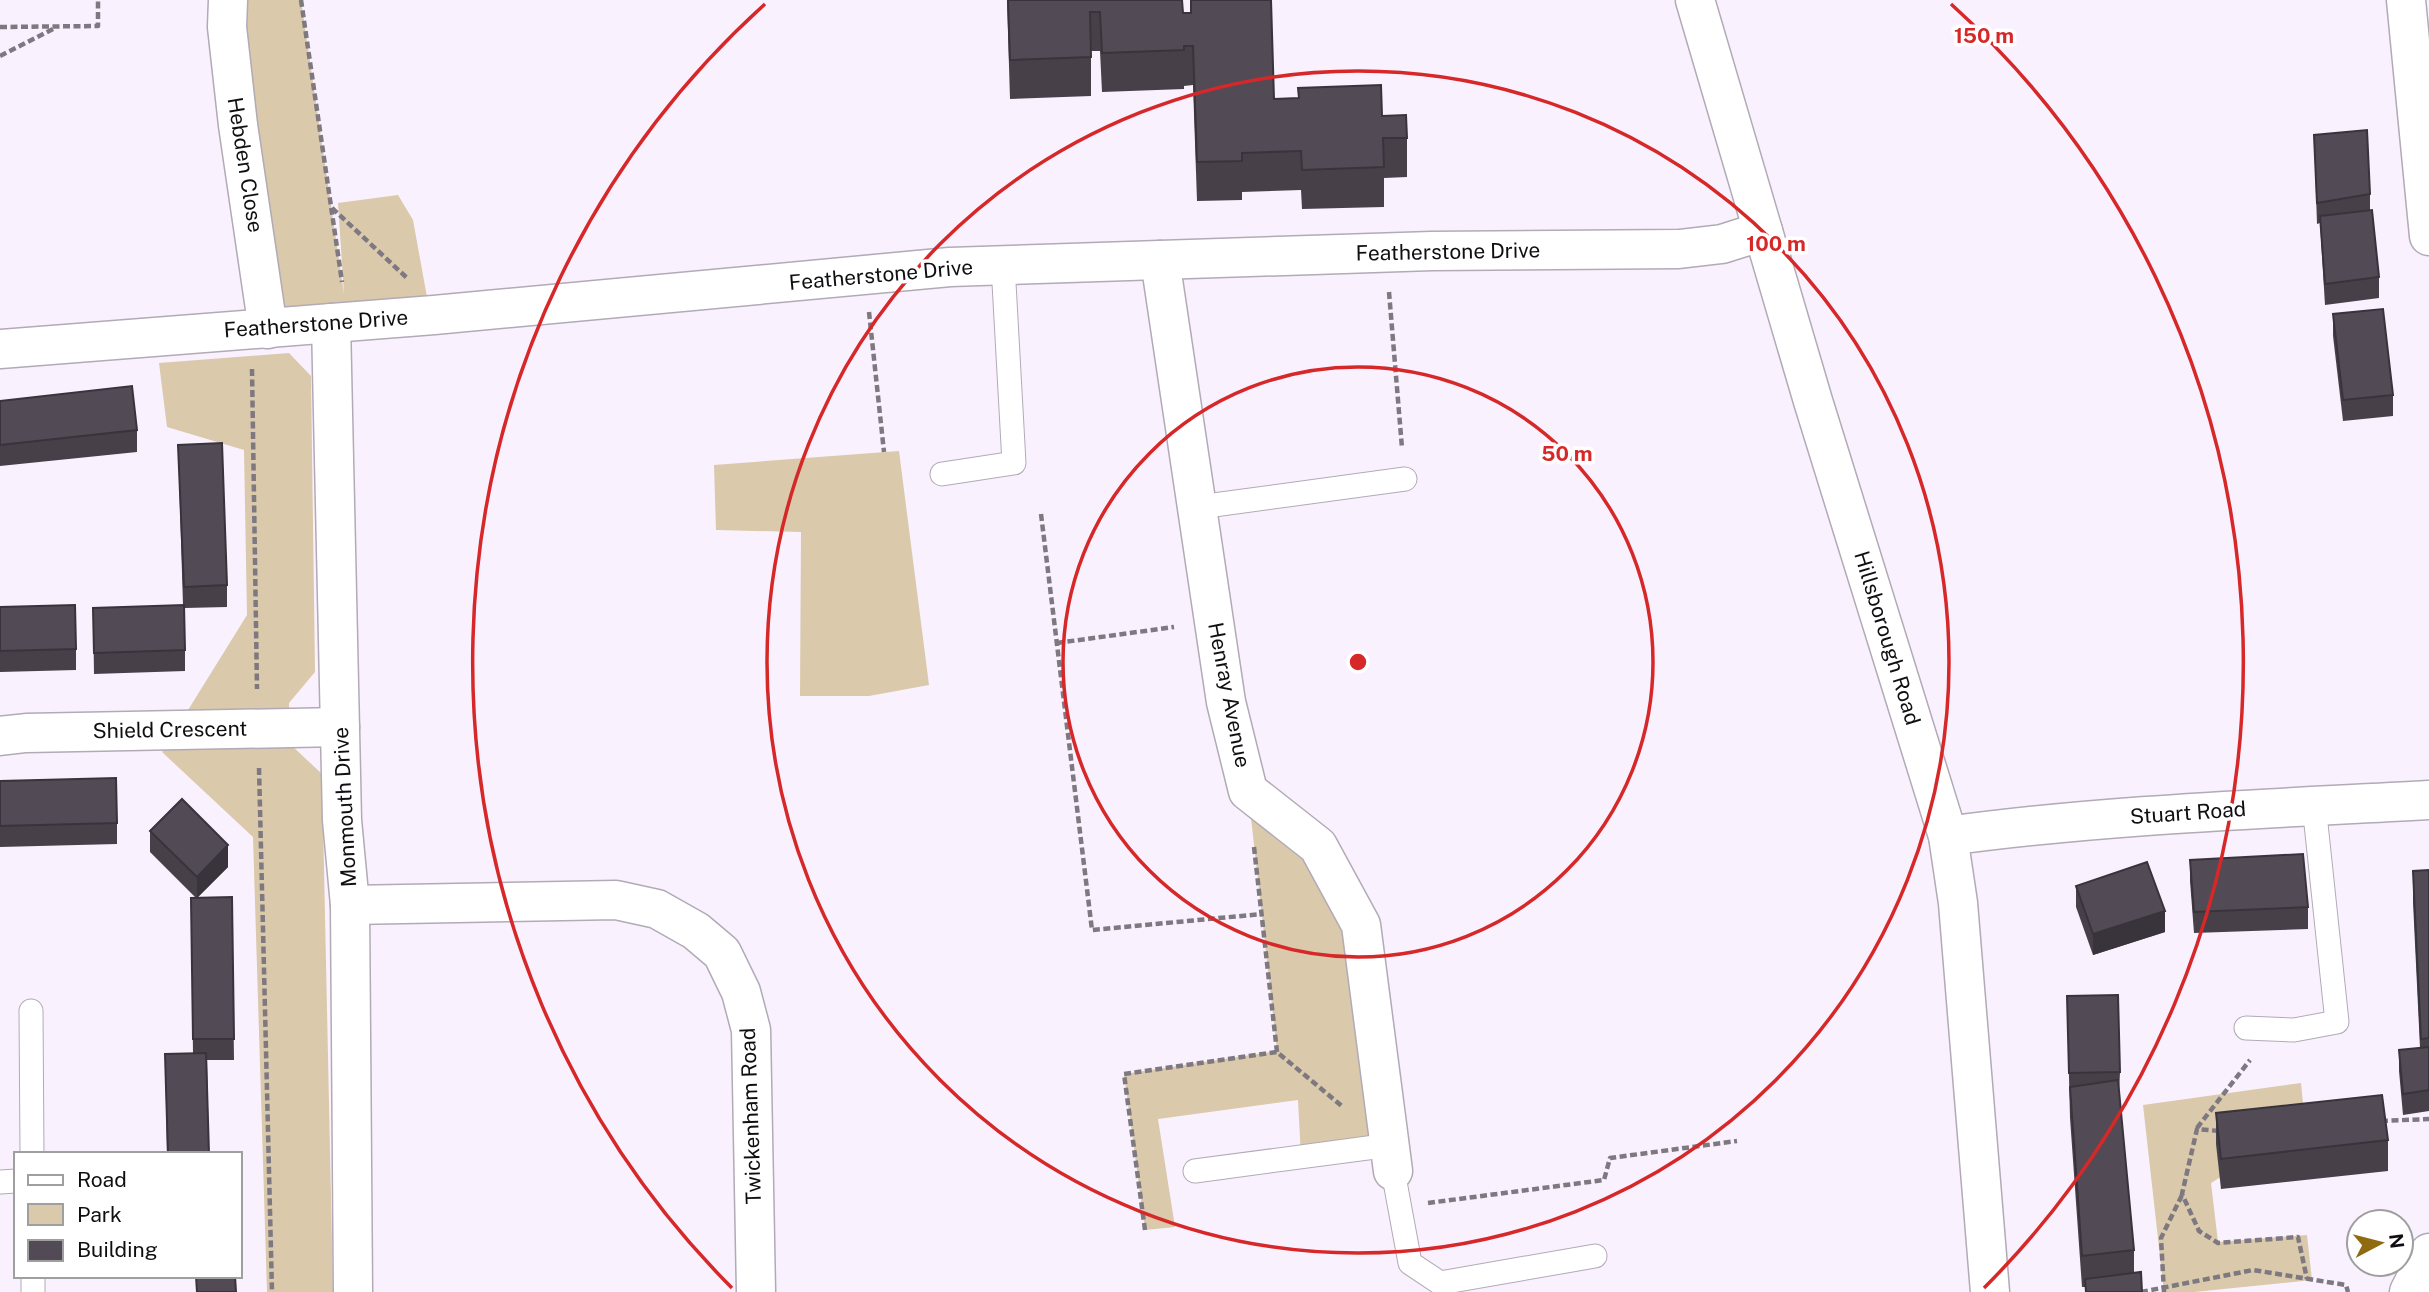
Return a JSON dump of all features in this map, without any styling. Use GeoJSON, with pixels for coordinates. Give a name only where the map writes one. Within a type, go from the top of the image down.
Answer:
{"type":"FeatureCollection","features":[{"type":"Feature","properties":{"kind":"street","name":"Hebden Close"},"geometry":{"type":"LineString","coordinates":[[228,0],[227,27],[259,329]]}},
{"type":"Feature","properties":{"kind":"street","name":"Hillsborough Road"},"geometry":{"type":"LineString","coordinates":[[1695,0],[1948,836],[1958,903],[1990,1292]]}},
{"type":"Feature","properties":{"kind":"street"},"geometry":{"type":"LineString","coordinates":[[2406,0],[2429,236]]}},
{"type":"Feature","properties":{"kind":"street","name":"Featherstone Drive"},"geometry":{"type":"LineString","coordinates":[[0,349],[434,315],[950,267],[1386,253],[1679,248],[1722,244],[1763,231]]}},
{"type":"Feature","properties":{"kind":"street","name":"Henray Avenue"},"geometry":{"type":"LineString","coordinates":[[1160,260],[1226,702],[1248,791],[1318,846],[1361,925],[1394,1174]]}},
{"type":"Feature","properties":{"kind":"street","name":"Monmouth Drive"},"geometry":{"type":"LineString","coordinates":[[339,322],[340,727],[342,820],[351,905],[353,1292]]}},
{"type":"Feature","properties":{"kind":"street","name":"Shield Crescent"},"geometry":{"type":"LineString","coordinates":[[0,736],[26,733],[340,727]]}},
{"type":"Feature","properties":{"kind":"street","name":"Stuart Road"},"geometry":{"type":"LineString","coordinates":[[1948,836],[2004,828],[2217,810],[2429,800]]}},
{"type":"Feature","properties":{"kind":"street","name":"Twickenham Road"},"geometry":{"type":"LineString","coordinates":[[351,905],[616,900],[657,909],[696,931],[722,953],[741,992],[751,1030],[757,1292]]}},
{"type":"Feature","properties":{"kind":"street"},"geometry":{"type":"LineString","coordinates":[[2409,1292],[2429,1252]]}},
{"type":"Feature","properties":{"kind":"lane"},"geometry":{"type":"LineString","coordinates":[[942,474],[1014,463],[1003,265]]}},
{"type":"Feature","properties":{"kind":"lane"},"geometry":{"type":"LineString","coordinates":[[1199,507],[1405,480]]}},
{"type":"Feature","properties":{"kind":"lane"},"geometry":{"type":"LineString","coordinates":[[2246,1028],[2294,1030],[2337,1022],[2314,804]]}},
{"type":"Feature","properties":{"kind":"lane"},"geometry":{"type":"LineString","coordinates":[[31,1012],[32,1152]]}},
{"type":"Feature","properties":{"kind":"lane"},"geometry":{"type":"LineString","coordinates":[[1195,1171],[1394,1174],[1410,1264],[1440,1283],[1595,1256]]}},
{"type":"Feature","properties":{"kind":"path"},"geometry":{"type":"LineString","coordinates":[[0,27],[98,26],[98,0]]}},
{"type":"Feature","properties":{"kind":"path"},"geometry":{"type":"LineString","coordinates":[[301,0],[332,207],[339,322]]}},
{"type":"Feature","properties":{"kind":"path"},"geometry":{"type":"LineString","coordinates":[[0,56],[59,27]]}},
{"type":"Feature","properties":{"kind":"path"},"geometry":{"type":"LineString","coordinates":[[332,207],[428,297],[434,315]]}},
{"type":"Feature","properties":{"kind":"path"},"geometry":{"type":"LineString","coordinates":[[1386,253],[1405,480]]}},
{"type":"Feature","properties":{"kind":"path"},"geometry":{"type":"LineString","coordinates":[[865,276],[884,452]]}},
{"type":"Feature","properties":{"kind":"path"},"geometry":{"type":"LineString","coordinates":[[259,329],[258,728],[272,1292]]}},
{"type":"Feature","properties":{"kind":"path"},"geometry":{"type":"LineString","coordinates":[[1041,514],[1092,930],[1262,914]]}},
{"type":"Feature","properties":{"kind":"path"},"geometry":{"type":"LineString","coordinates":[[1057,643],[1215,622]]}},
{"type":"Feature","properties":{"kind":"path"},"geometry":{"type":"LineString","coordinates":[[1248,791],[1278,1052],[1394,1174],[1604,1180],[1610,1157],[1737,1141]]}},
{"type":"Feature","properties":{"kind":"path"},"geometry":{"type":"LineString","coordinates":[[2164,1290],[2161,1238],[2182,1195],[2197,1129],[2274,1029]]}},
{"type":"Feature","properties":{"kind":"path"},"geometry":{"type":"LineString","coordinates":[[1145,1230],[1124,1074],[1278,1052]]}},
{"type":"Feature","properties":{"kind":"path"},"geometry":{"type":"LineString","coordinates":[[2374,1121],[2429,1119]]}},
{"type":"Feature","properties":{"kind":"path"},"geometry":{"type":"LineString","coordinates":[[2197,1129],[2224,1131]]}},
{"type":"Feature","properties":{"kind":"path"},"geometry":{"type":"LineString","coordinates":[[2182,1195],[2199,1231],[2218,1242],[2298,1237],[2307,1279]]}},
{"type":"Feature","properties":{"kind":"path"},"geometry":{"type":"LineString","coordinates":[[2141,1292],[2164,1290],[2253,1270],[2346,1285],[2348,1292]]}},
{"type":"Feature","properties":{"kind":"green space"},"geometry":{"type":"Polygon","coordinates":[[[228,0],[301,0],[344,294],[338,203],[398,195],[413,220],[427,297],[268,329],[228,0]]]}},
{"type":"Feature","properties":{"kind":"green space"},"geometry":{"type":"Polygon","coordinates":[[[289,353],[311,376],[315,672],[289,703],[290,744],[322,774],[333,1292],[267,1292],[253,837],[162,752],[247,615],[244,450],[167,427],[159,363],[289,353]]]}},
{"type":"Feature","properties":{"kind":"green space"},"geometry":{"type":"Polygon","coordinates":[[[899,451],[929,685],[869,696],[800,696],[801,532],[716,530],[714,465],[899,451]]]}},
{"type":"Feature","properties":{"kind":"green space"},"geometry":{"type":"Polygon","coordinates":[[[1248,791],[1361,925],[1390,1145],[1301,1157],[1298,1100],[1158,1119],[1175,1227],[1145,1230],[1124,1074],[1277,1051],[1248,791]]]}},
{"type":"Feature","properties":{"kind":"green space"},"geometry":{"type":"Polygon","coordinates":[[[2301,1083],[2305,1124],[2211,1183],[2218,1242],[2307,1235],[2312,1280],[2194,1292],[2164,1292],[2143,1105],[2301,1083]]]}},
{"type":"Feature","properties":{"kind":"building"},"geometry":{"type":"Polygon","coordinates":[[[1008,0],[1182,0],[1183,13],[1191,13],[1191,0],[1271,0],[1274,99],[1299,98],[1298,88],[1381,85],[1382,116],[1406,115],[1407,138],[1383,138],[1384,167],[1302,170],[1301,151],[1242,153],[1242,161],[1197,162],[1193,46],[1184,46],[1184,50],[1102,53],[1100,12],[1090,12],[1091,57],[1010,60],[1008,0]]]}},
{"type":"Feature","properties":{"kind":"building"},"geometry":{"type":"Polygon","coordinates":[[[2367,130],[2370,194],[2317,203],[2314,135],[2367,130]]]}},
{"type":"Feature","properties":{"kind":"building"},"geometry":{"type":"Polygon","coordinates":[[[2372,210],[2379,277],[2325,284],[2320,216],[2372,210]]]}},
{"type":"Feature","properties":{"kind":"building"},"geometry":{"type":"Polygon","coordinates":[[[2383,309],[2393,395],[2343,400],[2333,314],[2383,309]]]}},
{"type":"Feature","properties":{"kind":"building"},"geometry":{"type":"Polygon","coordinates":[[[132,386],[137,430],[0,445],[0,401],[132,386]]]}},
{"type":"Feature","properties":{"kind":"building"},"geometry":{"type":"Polygon","coordinates":[[[222,443],[227,585],[184,587],[178,445],[222,443]]]}},
{"type":"Feature","properties":{"kind":"building"},"geometry":{"type":"Polygon","coordinates":[[[75,605],[76,649],[0,651],[0,607],[75,605]]]}},
{"type":"Feature","properties":{"kind":"building"},"geometry":{"type":"Polygon","coordinates":[[[184,605],[185,650],[94,653],[93,608],[184,605]]]}},
{"type":"Feature","properties":{"kind":"building"},"geometry":{"type":"Polygon","coordinates":[[[116,778],[117,823],[0,826],[0,781],[116,778]]]}},
{"type":"Feature","properties":{"kind":"building"},"geometry":{"type":"Polygon","coordinates":[[[182,799],[228,845],[197,877],[150,831],[182,799]]]}},
{"type":"Feature","properties":{"kind":"building"},"geometry":{"type":"Polygon","coordinates":[[[2303,854],[2308,907],[2194,912],[2190,860],[2303,854]]]}},
{"type":"Feature","properties":{"kind":"building"},"geometry":{"type":"Polygon","coordinates":[[[2147,862],[2165,911],[2093,934],[2076,886],[2147,862]]]}},
{"type":"Feature","properties":{"kind":"building"},"geometry":{"type":"Polygon","coordinates":[[[2429,870],[2429,1038],[2421,1039],[2413,871],[2429,870]]]}},
{"type":"Feature","properties":{"kind":"building"},"geometry":{"type":"Polygon","coordinates":[[[232,897],[234,1039],[193,1039],[191,898],[232,897]]]}},
{"type":"Feature","properties":{"kind":"building"},"geometry":{"type":"Polygon","coordinates":[[[2118,995],[2120,1072],[2069,1073],[2067,996],[2118,995]]]}},
{"type":"Feature","properties":{"kind":"building"},"geometry":{"type":"Polygon","coordinates":[[[2429,1047],[2429,1090],[2403,1094],[2399,1050],[2429,1047]]]}},
{"type":"Feature","properties":{"kind":"building"},"geometry":{"type":"Polygon","coordinates":[[[206,1053],[209,1152],[168,1152],[165,1054],[206,1053]]]}},
{"type":"Feature","properties":{"kind":"building"},"geometry":{"type":"Polygon","coordinates":[[[2118,1080],[2134,1250],[2082,1256],[2070,1087],[2118,1080]]]}},
{"type":"Feature","properties":{"kind":"building"},"geometry":{"type":"Polygon","coordinates":[[[2382,1095],[2388,1140],[2221,1159],[2216,1113],[2382,1095]]]}},
{"type":"Feature","properties":{"kind":"building"},"geometry":{"type":"Polygon","coordinates":[[[2141,1272],[2142,1292],[2086,1292],[2085,1279],[2141,1272]]]}},
{"type":"Feature","properties":{"kind":"building"},"geometry":{"type":"Polygon","coordinates":[[[196,1278],[235,1278],[236,1292],[197,1292],[196,1278]]]}}]}
